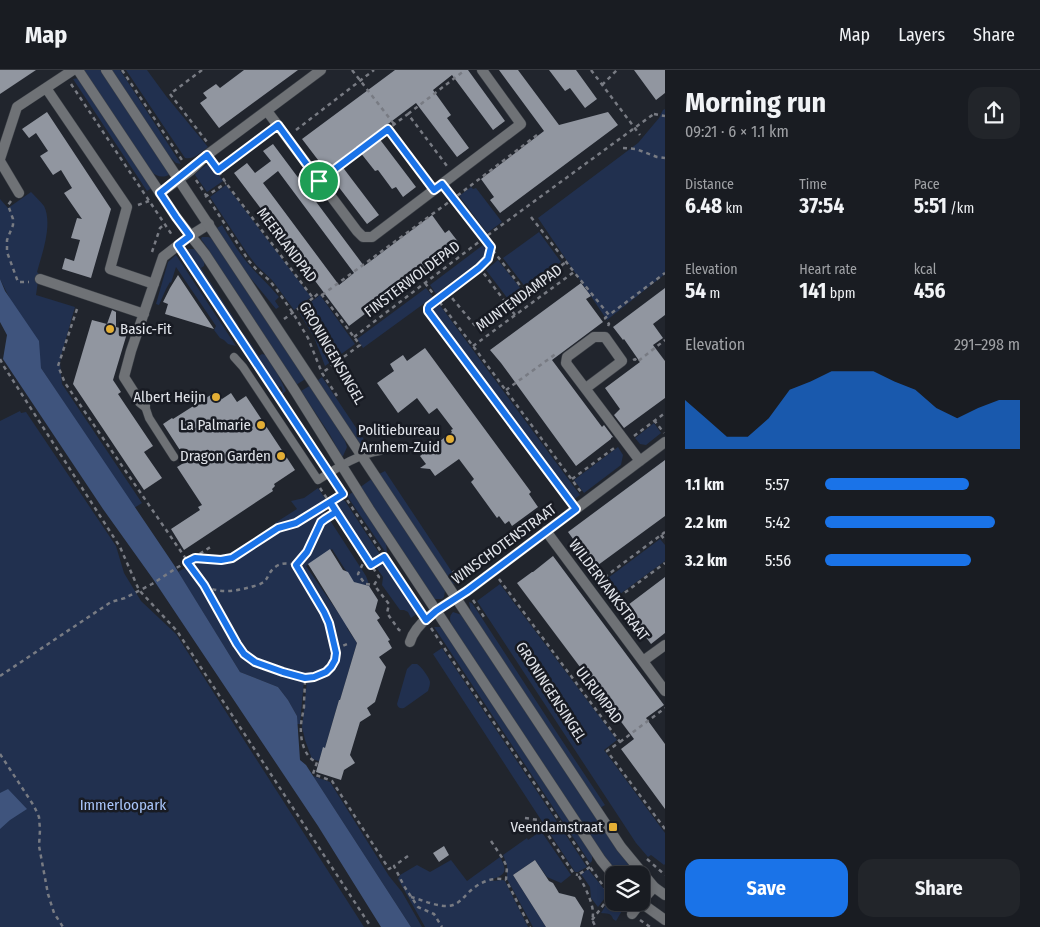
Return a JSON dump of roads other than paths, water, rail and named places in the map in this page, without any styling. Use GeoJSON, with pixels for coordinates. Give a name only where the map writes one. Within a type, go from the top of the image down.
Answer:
{"type":"FeatureCollection","features":[{"type":"Feature","properties":{"kind":"street"},"geometry":{"type":"LineString","coordinates":[[78,70],[176,217],[205,254],[369,509],[606,866]]}},
{"type":"Feature","properties":{"kind":"street","name":"GRONINGENSINGEL"},"geometry":{"type":"LineString","coordinates":[[106,70],[621,847],[654,887],[665,895]]}},
{"type":"Feature","properties":{"kind":"street"},"geometry":{"type":"LineString","coordinates":[[267,111],[357,231],[363,237],[372,237],[521,124],[482,70]]}},
{"type":"Feature","properties":{"kind":"street"},"geometry":{"type":"LineString","coordinates":[[160,193],[317,71]]}},
{"type":"Feature","properties":{"kind":"street"},"geometry":{"type":"LineString","coordinates":[[19,193],[0,160],[17,107],[69,72]]}},
{"type":"Feature","properties":{"kind":"street"},"geometry":{"type":"LineString","coordinates":[[46,88],[126,206],[110,269],[154,284]]}},
{"type":"Feature","properties":{"kind":"street"},"geometry":{"type":"LineString","coordinates":[[145,406],[140,402],[124,377],[163,256],[209,224]]}},
{"type":"Feature","properties":{"kind":"street"},"geometry":{"type":"LineString","coordinates":[[40,280],[144,314]]}},
{"type":"Feature","properties":{"kind":"street"},"geometry":{"type":"LineString","coordinates":[[586,388],[622,361],[605,337],[594,337],[567,357],[566,364],[640,461]]}},
{"type":"Feature","properties":{"kind":"street","name":"WINSCHOTENSTRAAT"},"geometry":{"type":"LineString","coordinates":[[436,611],[467,591],[665,442]]}},
{"type":"Feature","properties":{"kind":"street","name":"WILDERVANKSTRAAT"},"geometry":{"type":"LineString","coordinates":[[546,531],[665,691]]}},
{"type":"Feature","properties":{"kind":"street"},"geometry":{"type":"LineString","coordinates":[[411,638],[436,611]]}},
{"type":"Feature","properties":{"kind":"street"},"geometry":{"type":"LineString","coordinates":[[643,661],[665,645]]}},
{"type":"Feature","properties":{"kind":"street"},"geometry":{"type":"LineString","coordinates":[[650,892],[654,887]]}},
{"type":"Feature","properties":{"kind":"street"},"geometry":{"type":"LineString","coordinates":[[650,909],[665,920]]}},
{"type":"Feature","properties":{"kind":"lane"},"geometry":{"type":"LineString","coordinates":[[234,357],[318,480],[342,465],[371,452],[380,451]]}},
{"type":"Feature","properties":{"kind":"lane"},"geometry":{"type":"LineString","coordinates":[[145,406],[149,418],[174,457]]}},
{"type":"Feature","properties":{"kind":"place","name":"Basic-Fit"},"geometry":{"type":"Point","coordinates":[110,329]}},
{"type":"Feature","properties":{"kind":"place","name":"Albert Heijn"},"geometry":{"type":"Point","coordinates":[216,397]}},
{"type":"Feature","properties":{"kind":"place","name":"La Palmarie"},"geometry":{"type":"Point","coordinates":[261,425]}},
{"type":"Feature","properties":{"kind":"place","name":"Politiebureau Arnhem-Zuid"},"geometry":{"type":"Point","coordinates":[450,439]}},
{"type":"Feature","properties":{"kind":"place","name":"Dragon Garden"},"geometry":{"type":"Point","coordinates":[281,456]}},
{"type":"Feature","properties":{"kind":"place","name":"Veendamstraat"},"geometry":{"type":"Point","coordinates":[613,827]}},
{"type":"Feature","properties":{"kind":"park label","name":"Immerloopark"},"geometry":{"type":"Point","coordinates":[123,805]}}]}
